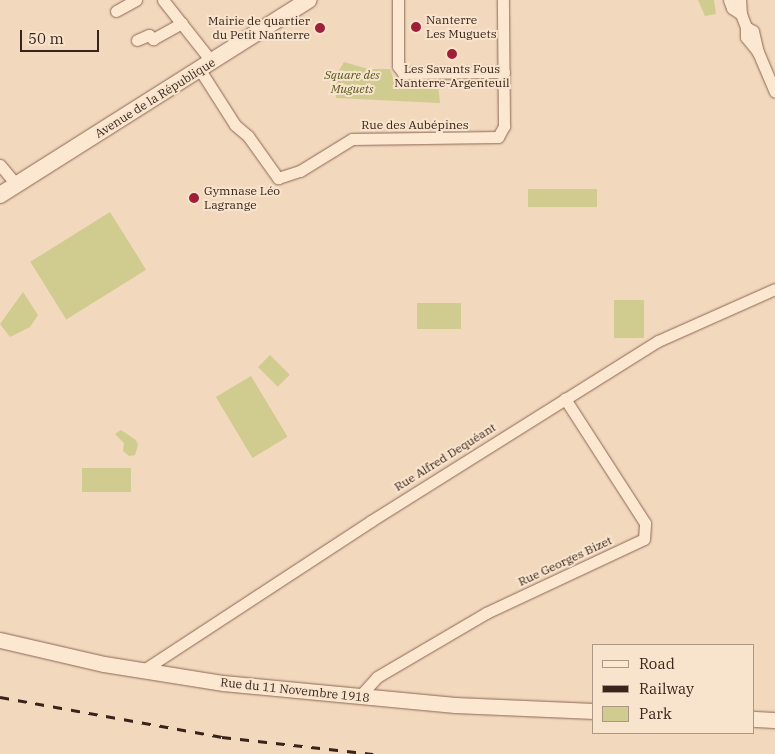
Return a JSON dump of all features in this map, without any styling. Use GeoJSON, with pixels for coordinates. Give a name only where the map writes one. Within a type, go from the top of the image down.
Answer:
{"type":"FeatureCollection","features":[{"type":"Feature","properties":{"kind":"main road","name":"Avenue de la République"},"geometry":{"type":"LineString","coordinates":[[0,195],[309,0]]}},
{"type":"Feature","properties":{"kind":"street"},"geometry":{"type":"LineString","coordinates":[[116,11],[136,0]]}},
{"type":"Feature","properties":{"kind":"street"},"geometry":{"type":"LineString","coordinates":[[163,0],[182,23],[206,66]]}},
{"type":"Feature","properties":{"kind":"street"},"geometry":{"type":"LineString","coordinates":[[398,0],[398,66],[403,73],[504,78]]}},
{"type":"Feature","properties":{"kind":"street","name":"Rue des Aubépines"},"geometry":{"type":"LineString","coordinates":[[206,66],[235,124],[248,136],[274,175],[283,178],[352,139],[498,137],[504,126],[503,0]]}},
{"type":"Feature","properties":{"kind":"street"},"geometry":{"type":"LineString","coordinates":[[729,0],[732,8],[741,14]]}},
{"type":"Feature","properties":{"kind":"street"},"geometry":{"type":"LineString","coordinates":[[740,0],[741,14],[746,27],[753,31],[758,52],[775,92]]}},
{"type":"Feature","properties":{"kind":"street"},"geometry":{"type":"LineString","coordinates":[[137,40],[149,35],[153,40],[182,23]]}},
{"type":"Feature","properties":{"kind":"street"},"geometry":{"type":"LineString","coordinates":[[0,164],[17,185]]}},
{"type":"Feature","properties":{"kind":"street","name":"Rue Alfred Dequéant"},"geometry":{"type":"LineString","coordinates":[[142,671],[239,606],[658,341],[775,288]]}},
{"type":"Feature","properties":{"kind":"street","name":"Rue Georges Bizet"},"geometry":{"type":"LineString","coordinates":[[360,696],[377,677],[486,612],[644,539],[645,523],[565,399]]}},
{"type":"Feature","properties":{"kind":"street","name":"Rue du 11 Novembre 1918"},"geometry":{"type":"LineString","coordinates":[[0,640],[142,671],[222,683],[455,705],[592,711]]}},
{"type":"Feature","properties":{"kind":"street"},"geometry":{"type":"LineString","coordinates":[[755,719],[775,720]]}},
{"type":"Feature","properties":{"kind":"green space"},"geometry":{"type":"Polygon","coordinates":[[[698,0],[714,0],[716,14],[705,16],[698,0]]]}},
{"type":"Feature","properties":{"kind":"green space","name":"Square des Muguets"},"geometry":{"type":"Polygon","coordinates":[[[344,62],[368,69],[390,69],[395,83],[438,83],[440,103],[336,98],[335,77],[344,62]]]}},
{"type":"Feature","properties":{"kind":"green space"},"geometry":{"type":"Polygon","coordinates":[[[528,189],[597,189],[597,207],[528,207],[528,189]]]}},
{"type":"Feature","properties":{"kind":"green space"},"geometry":{"type":"Polygon","coordinates":[[[110,212],[146,270],[66,319],[30,262],[110,212]]]}},
{"type":"Feature","properties":{"kind":"green space"},"geometry":{"type":"Polygon","coordinates":[[[23,292],[38,315],[30,327],[10,337],[0,324],[23,292]]]}},
{"type":"Feature","properties":{"kind":"green space"},"geometry":{"type":"Polygon","coordinates":[[[614,300],[644,300],[644,338],[614,338],[614,300]]]}},
{"type":"Feature","properties":{"kind":"green space"},"geometry":{"type":"Polygon","coordinates":[[[417,303],[461,303],[461,329],[417,329],[417,303]]]}},
{"type":"Feature","properties":{"kind":"green space"},"geometry":{"type":"Polygon","coordinates":[[[270,355],[290,375],[278,387],[258,367],[270,355]]]}},
{"type":"Feature","properties":{"kind":"green space"},"geometry":{"type":"Polygon","coordinates":[[[251,376],[288,437],[252,458],[216,397],[251,376]]]}},
{"type":"Feature","properties":{"kind":"green space"},"geometry":{"type":"Polygon","coordinates":[[[121,430],[136,440],[138,445],[135,455],[129,456],[123,451],[124,443],[115,434],[121,430]]]}},
{"type":"Feature","properties":{"kind":"green space"},"geometry":{"type":"Polygon","coordinates":[[[82,468],[131,468],[131,492],[82,492],[82,468]]]}},
{"type":"Feature","properties":{"kind":"railway"},"geometry":{"type":"LineString","coordinates":[[0,697],[222,737],[373,754]]}},
{"type":"Feature","properties":{"kind":"place","name":"Nanterre Les Muguets"},"geometry":{"type":"Point","coordinates":[416,27]}},
{"type":"Feature","properties":{"kind":"place","name":"Mairie de quartier du Petit Nanterre"},"geometry":{"type":"Point","coordinates":[320,28]}},
{"type":"Feature","properties":{"kind":"place","name":"Les Savants Fous Nanterre-Argenteuil"},"geometry":{"type":"Point","coordinates":[452,54]}},
{"type":"Feature","properties":{"kind":"place","name":"Gymnase Léo Lagrange"},"geometry":{"type":"Point","coordinates":[194,198]}}]}
